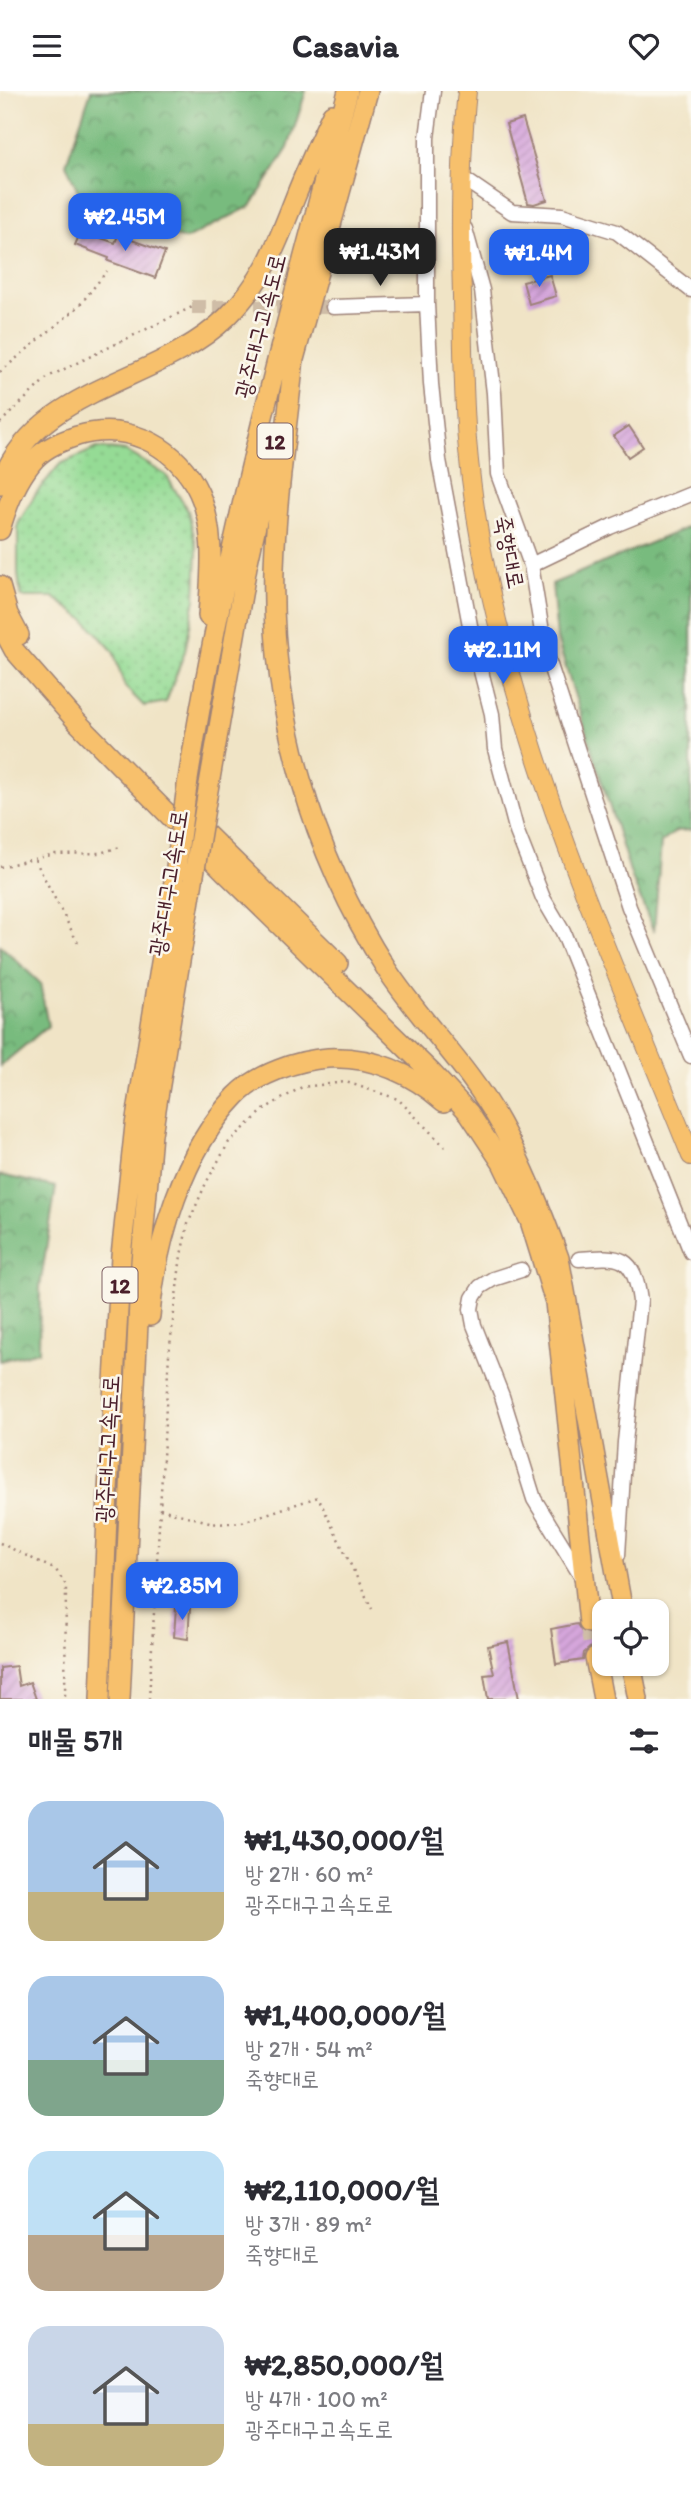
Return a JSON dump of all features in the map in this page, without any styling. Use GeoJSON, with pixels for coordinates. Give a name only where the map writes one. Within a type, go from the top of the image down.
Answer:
{"type":"FeatureCollection","features":[{"type":"Feature","properties":{"kind":"highway"},"geometry":{"type":"LineString","coordinates":[[0,484],[19,447],[46,419],[74,401],[163,361],[199,341],[227,317],[255,285],[274,254],[342,91]]}},
{"type":"Feature","properties":{"kind":"highway","name":"광주대구고속도로"},"geometry":{"type":"LineString","coordinates":[[120,1699],[141,1261],[152,1133],[184,878],[187,786],[202,691],[233,544],[278,352],[348,91]]}},
{"type":"Feature","properties":{"kind":"highway","name":"광주대구고속도로"},"geometry":{"type":"LineString","coordinates":[[100,1699],[121,1256],[135,1125],[184,878],[207,796],[247,566],[294,358],[368,91]]}},
{"type":"Feature","properties":{"kind":"highway"},"geometry":{"type":"LineString","coordinates":[[294,358],[274,569],[282,698],[307,803],[330,863],[360,924],[417,1013],[461,1066],[499,1122],[555,1303],[589,1623]]}},
{"type":"Feature","properties":{"kind":"highway"},"geometry":{"type":"LineString","coordinates":[[0,530],[18,484],[37,458],[61,441],[95,431],[125,432],[154,442],[175,459],[195,485],[212,541],[202,691]]}},
{"type":"Feature","properties":{"kind":"highway"},"geometry":{"type":"LineString","coordinates":[[0,586],[8,614],[23,643],[47,673],[87,716],[441,1065],[508,1158]]}},
{"type":"Feature","properties":{"kind":"highway"},"geometry":{"type":"LineString","coordinates":[[0,624],[14,650],[77,723],[432,1073],[508,1158]]}},
{"type":"Feature","properties":{"kind":"highway"},"geometry":{"type":"LineString","coordinates":[[130,1463],[144,1393],[151,1299],[164,1227],[212,1125],[237,1094],[272,1072],[310,1059],[349,1057],[391,1067],[426,1087],[528,1177],[559,1258],[621,1599]]}},
{"type":"Feature","properties":{"kind":"highway"},"geometry":{"type":"LineString","coordinates":[[599,1676],[603,1699]]}},
{"type":"Feature","properties":{"kind":"highway"},"geometry":{"type":"LineString","coordinates":[[633,1676],[638,1699]]}},
{"type":"Feature","properties":{"kind":"main road","name":"죽향대로"},"geometry":{"type":"LineString","coordinates":[[467,91],[460,211],[467,441],[480,533],[513,682],[545,783],[584,891],[691,1156]]}},
{"type":"Feature","properties":{"kind":"street"},"geometry":{"type":"LineString","coordinates":[[433,91],[427,138],[427,304],[431,384],[439,460],[472,636],[492,714],[495,750],[517,832],[544,898],[563,932],[691,1252]]}},
{"type":"Feature","properties":{"kind":"street"},"geometry":{"type":"LineString","coordinates":[[461,177],[512,212],[562,215],[617,232],[691,290]]}},
{"type":"Feature","properties":{"kind":"street"},"geometry":{"type":"LineString","coordinates":[[460,211],[481,290],[494,393],[498,474],[531,565],[545,650],[629,907],[691,1056]]}},
{"type":"Feature","properties":{"kind":"street"},"geometry":{"type":"LineString","coordinates":[[333,307],[427,304]]}},
{"type":"Feature","properties":{"kind":"street"},"geometry":{"type":"LineString","coordinates":[[531,565],[610,527],[691,494]]}},
{"type":"Feature","properties":{"kind":"street"},"geometry":{"type":"LineString","coordinates":[[579,1259],[611,1256],[630,1265],[636,1276],[640,1301],[625,1442],[617,1577]]}},
{"type":"Feature","properties":{"kind":"street"},"geometry":{"type":"LineString","coordinates":[[521,1270],[493,1279],[480,1287],[473,1298],[471,1309],[474,1325],[502,1396],[534,1499],[583,1579]]}},
{"type":"Feature","properties":{"kind":"path"},"geometry":{"type":"LineString","coordinates":[[0,372],[78,307],[107,271]]}},
{"type":"Feature","properties":{"kind":"path"},"geometry":{"type":"LineString","coordinates":[[0,423],[48,377],[192,307]]}},
{"type":"Feature","properties":{"kind":"path"},"geometry":{"type":"LineString","coordinates":[[0,867],[55,854],[100,853],[120,848]]}},
{"type":"Feature","properties":{"kind":"path"},"geometry":{"type":"LineString","coordinates":[[36,860],[79,945]]}},
{"type":"Feature","properties":{"kind":"path"},"geometry":{"type":"LineString","coordinates":[[149,1699],[169,1354],[181,1255],[188,1224],[206,1183],[229,1142],[266,1108],[302,1087],[346,1082],[398,1099],[445,1147]]}},
{"type":"Feature","properties":{"kind":"path"},"geometry":{"type":"LineString","coordinates":[[160,1509],[217,1524],[242,1522],[318,1497],[372,1609]]}},
{"type":"Feature","properties":{"kind":"path"},"geometry":{"type":"LineString","coordinates":[[0,1543],[56,1570],[65,1585],[65,1699]]}},
{"type":"Feature","properties":{"kind":"green space"},"geometry":{"type":"Polygon","coordinates":[[[91,91],[306,91],[288,148],[251,206],[186,239],[89,216],[66,164],[91,91]]]}},
{"type":"Feature","properties":{"kind":"green space"},"geometry":{"type":"Polygon","coordinates":[[[97,448],[126,451],[166,475],[188,511],[197,549],[195,599],[185,651],[166,702],[144,706],[125,687],[113,651],[85,620],[53,597],[21,597],[18,524],[36,493],[60,464],[97,448]]]}},
{"type":"Feature","properties":{"kind":"green space"},"geometry":{"type":"Polygon","coordinates":[[[691,526],[691,830],[676,831],[661,843],[654,932],[632,878],[557,639],[552,584],[691,526]]]}},
{"type":"Feature","properties":{"kind":"green space"},"geometry":{"type":"Polygon","coordinates":[[[0,945],[40,983],[48,1026],[0,1066],[0,945]]]}},
{"type":"Feature","properties":{"kind":"green space"},"geometry":{"type":"Polygon","coordinates":[[[0,1175],[56,1187],[40,1287],[39,1351],[0,1361],[0,1175]]]}},
{"type":"Feature","properties":{"kind":"building"},"geometry":{"type":"Polygon","coordinates":[[[523,119],[547,200],[534,204],[528,203],[506,124],[523,119]]]}},
{"type":"Feature","properties":{"kind":"building"},"geometry":{"type":"Polygon","coordinates":[[[81,231],[115,243],[118,235],[165,252],[155,278],[108,261],[109,258],[75,245],[81,231]]]}},
{"type":"Feature","properties":{"kind":"building"},"geometry":{"type":"Polygon","coordinates":[[[550,275],[556,296],[529,304],[523,282],[550,275]]]}},
{"type":"Feature","properties":{"kind":"building"},"geometry":{"type":"Polygon","coordinates":[[[629,426],[643,447],[628,457],[614,436],[629,426]]]}},
{"type":"Feature","properties":{"kind":"building"},"geometry":{"type":"Polygon","coordinates":[[[176,1606],[190,1608],[188,1639],[174,1637],[176,1606]]]}},
{"type":"Feature","properties":{"kind":"building"},"geometry":{"type":"Polygon","coordinates":[[[577,1624],[583,1634],[591,1635],[592,1646],[584,1653],[583,1660],[556,1664],[551,1629],[577,1624]]]}},
{"type":"Feature","properties":{"kind":"building"},"geometry":{"type":"Polygon","coordinates":[[[508,1642],[519,1699],[488,1699],[484,1675],[494,1674],[488,1646],[508,1642]]]}},
{"type":"Feature","properties":{"kind":"building"},"geometry":{"type":"Polygon","coordinates":[[[16,1666],[19,1686],[30,1682],[36,1699],[0,1699],[0,1668],[16,1666]]]}},
{"type":"Feature","properties":{"kind":"tunnel"},"geometry":{"type":"LineString","coordinates":[[192,307],[333,307]]}},
{"type":"Feature","properties":{"kind":"tunnel"},"geometry":{"type":"LineString","coordinates":[[589,1623],[592,1640]]}}]}
